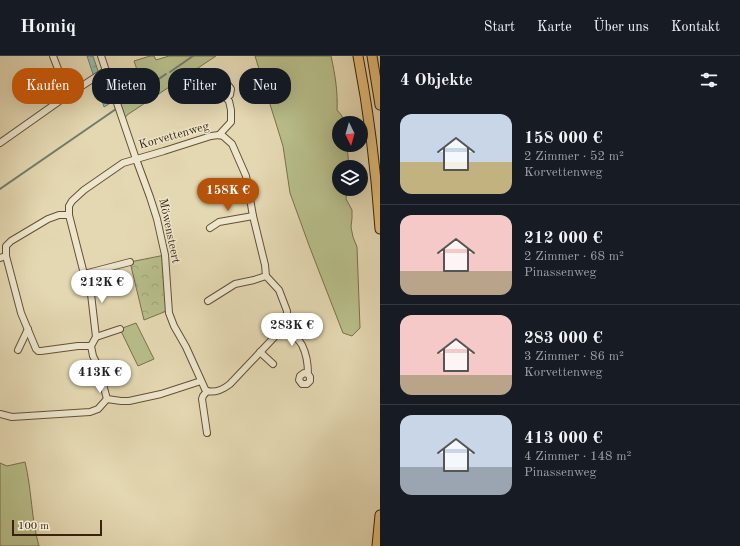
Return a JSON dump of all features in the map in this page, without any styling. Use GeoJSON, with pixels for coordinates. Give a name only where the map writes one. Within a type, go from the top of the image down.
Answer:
{"type":"FeatureCollection","features":[{"type":"Feature","properties":{"kind":"highway"},"geometry":{"type":"LineString","coordinates":[[358,56],[368,123],[380,229]]}},
{"type":"Feature","properties":{"kind":"highway"},"geometry":{"type":"LineString","coordinates":[[372,56],[380,105]]}},
{"type":"Feature","properties":{"kind":"highway"},"geometry":{"type":"LineString","coordinates":[[377,546],[380,515]]}},
{"type":"Feature","properties":{"kind":"street"},"geometry":{"type":"LineString","coordinates":[[54,56],[58,68]]}},
{"type":"Feature","properties":{"kind":"street","name":"Möwensteert"},"geometry":{"type":"LineString","coordinates":[[101,56],[102,68]]}},
{"type":"Feature","properties":{"kind":"street"},"geometry":{"type":"LineString","coordinates":[[0,143],[55,104]]}},
{"type":"Feature","properties":{"kind":"street","name":"Möwensteert"},"geometry":{"type":"LineString","coordinates":[[115,104],[150,197],[162,239],[166,259],[169,313],[201,381],[207,390]]}},
{"type":"Feature","properties":{"kind":"street","name":"Korvettenweg"},"geometry":{"type":"LineString","coordinates":[[219,135],[231,122],[230,104]]}},
{"type":"Feature","properties":{"kind":"street","name":"Korvettenweg"},"geometry":{"type":"LineString","coordinates":[[69,215],[69,206],[72,201],[84,190],[119,164],[211,136],[219,135],[226,138],[232,144],[245,174],[252,216],[265,265],[266,276]]}},
{"type":"Feature","properties":{"kind":"street"},"geometry":{"type":"LineString","coordinates":[[91,346],[78,346],[43,351],[38,351],[35,348],[21,313],[3,257],[6,246],[11,241],[48,219],[59,215],[69,215],[84,274],[89,285],[96,337],[91,346],[108,399]]}},
{"type":"Feature","properties":{"kind":"street"},"geometry":{"type":"LineString","coordinates":[[210,228],[220,222],[252,216]]}},
{"type":"Feature","properties":{"kind":"street"},"geometry":{"type":"LineString","coordinates":[[84,274],[130,262]]}},
{"type":"Feature","properties":{"kind":"street"},"geometry":{"type":"LineString","coordinates":[[207,433],[202,399],[207,390],[210,392],[227,387],[284,326],[287,317],[287,311],[279,290],[266,276],[235,284],[208,301]]}},
{"type":"Feature","properties":{"kind":"street"},"geometry":{"type":"LineString","coordinates":[[284,326],[302,345],[308,367],[308,374]]}},
{"type":"Feature","properties":{"kind":"street"},"geometry":{"type":"LineString","coordinates":[[18,350],[28,329]]}},
{"type":"Feature","properties":{"kind":"street"},"geometry":{"type":"LineString","coordinates":[[96,337],[120,329]]}},
{"type":"Feature","properties":{"kind":"street"},"geometry":{"type":"LineString","coordinates":[[260,352],[274,364]]}},
{"type":"Feature","properties":{"kind":"street"},"geometry":{"type":"LineString","coordinates":[[108,399],[129,401],[161,394],[201,381]]}},
{"type":"Feature","properties":{"kind":"street"},"geometry":{"type":"LineString","coordinates":[[0,414],[12,417],[93,412],[108,399]]}},
{"type":"Feature","properties":{"kind":"green space"},"geometry":{"type":"Polygon","coordinates":[[[150,56],[154,56],[156,60],[169,56],[216,56],[198,68],[168,68],[168,88],[160,93],[160,68],[136,68],[134,61],[150,56]]]}},
{"type":"Feature","properties":{"kind":"green space"},"geometry":{"type":"Polygon","coordinates":[[[255,56],[331,56],[336,83],[337,110],[342,116],[332,116],[332,152],[348,152],[348,160],[332,160],[332,196],[346,196],[346,199],[352,210],[351,227],[357,247],[360,328],[352,336],[343,333],[290,193],[283,146],[270,104],[291,104],[291,68],[259,68],[255,56]]]}},
{"type":"Feature","properties":{"kind":"green space"},"geometry":{"type":"Polygon","coordinates":[[[119,104],[144,104],[127,115],[123,121],[117,106],[119,104]]]}},
{"type":"Feature","properties":{"kind":"green space"},"geometry":{"type":"Polygon","coordinates":[[[165,255],[169,310],[144,320],[130,262],[165,255]]]}},
{"type":"Feature","properties":{"kind":"green space"},"geometry":{"type":"Polygon","coordinates":[[[136,323],[154,359],[138,366],[120,329],[136,323]]]}},
{"type":"Feature","properties":{"kind":"green space"},"geometry":{"type":"Polygon","coordinates":[[[25,462],[34,525],[39,546],[0,546],[0,463],[7,466],[25,462]]]}},
{"type":"Feature","properties":{"kind":"water"},"geometry":{"type":"Polygon","coordinates":[[[87,56],[93,56],[97,68],[92,68],[92,71],[87,56]]]}},
{"type":"Feature","properties":{"kind":"waterway"},"geometry":{"type":"LineString","coordinates":[[176,68],[193,56]]}},
{"type":"Feature","properties":{"kind":"waterway"},"geometry":{"type":"LineString","coordinates":[[160,78],[166,74]]}},
{"type":"Feature","properties":{"kind":"waterway"},"geometry":{"type":"LineString","coordinates":[[0,189],[116,109]]}}]}
